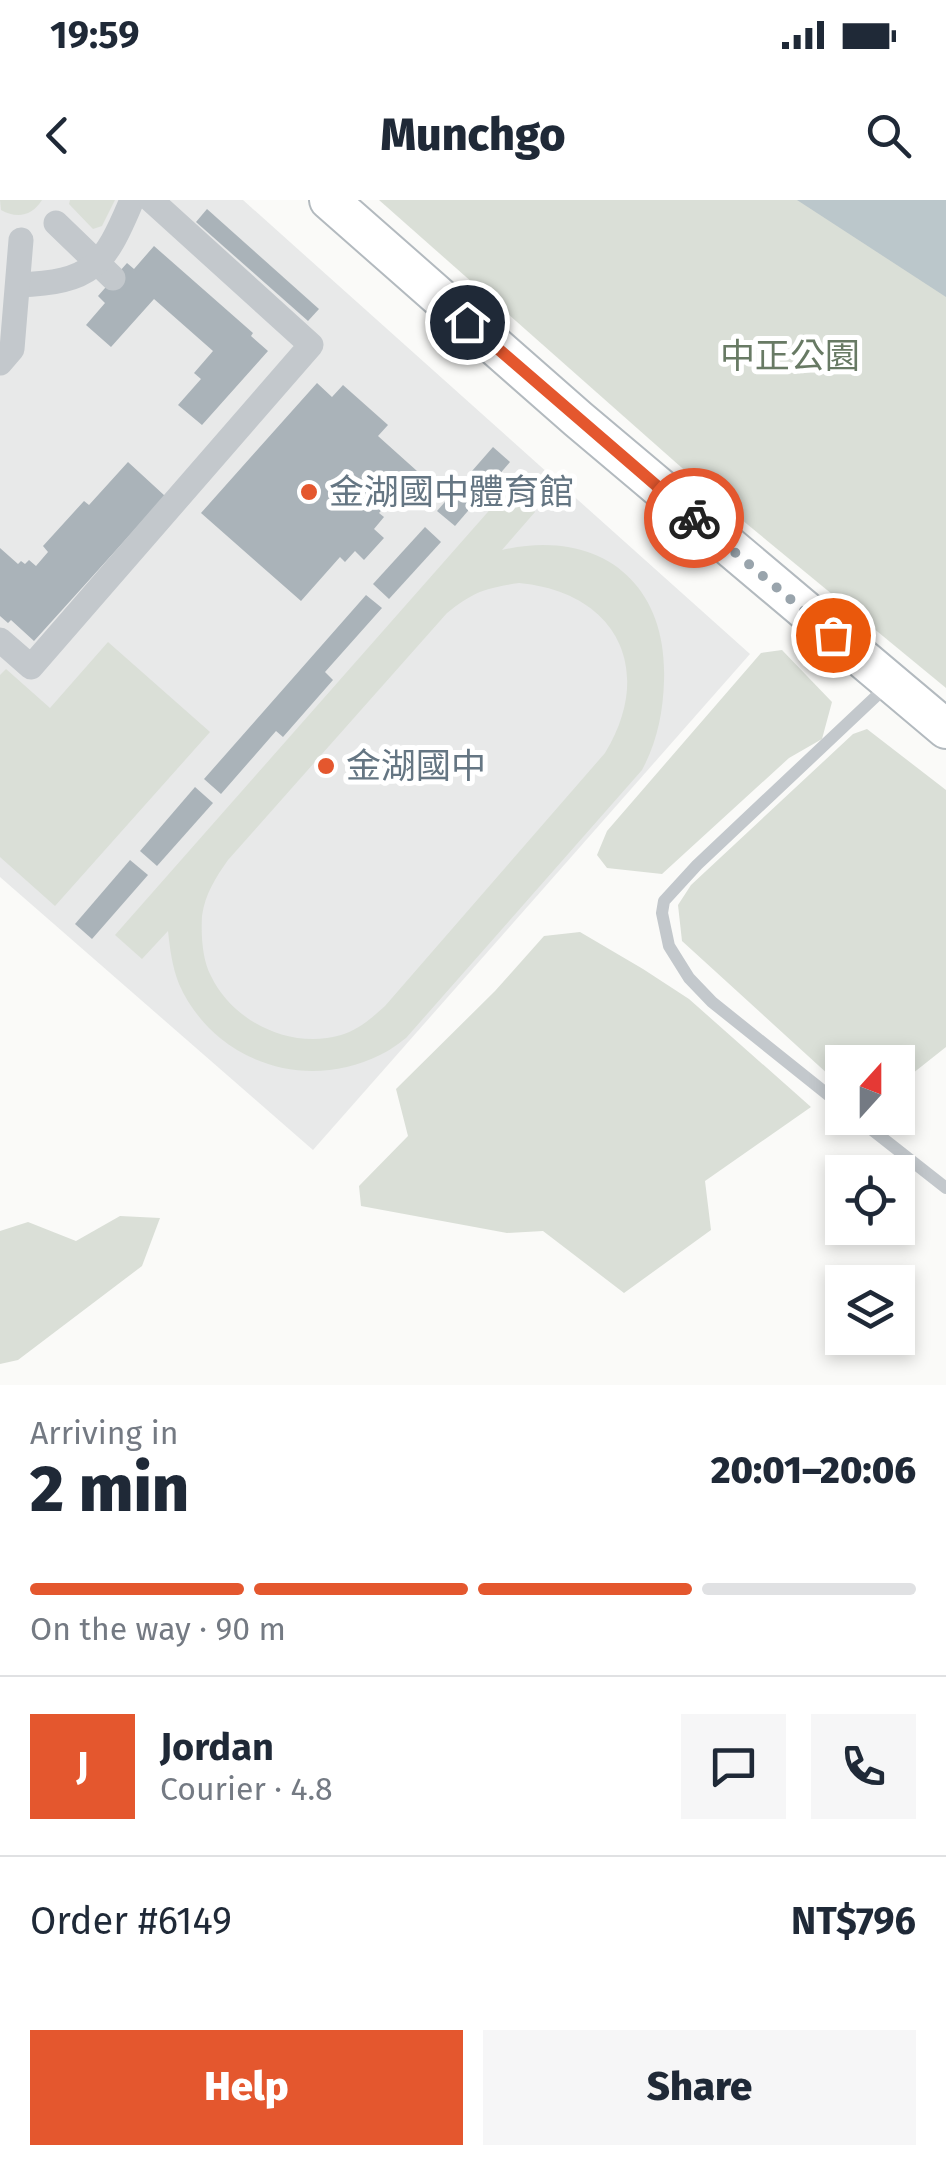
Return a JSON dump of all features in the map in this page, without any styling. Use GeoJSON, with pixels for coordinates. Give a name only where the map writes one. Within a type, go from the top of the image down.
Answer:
{"type":"FeatureCollection","features":[{"type":"Feature","properties":{"kind":"street"},"geometry":{"type":"LineString","coordinates":[[105,270],[132,200]]}},
{"type":"Feature","properties":{"kind":"street"},"geometry":{"type":"LineString","coordinates":[[0,640],[31,667],[311,344],[150,200]]}},
{"type":"Feature","properties":{"kind":"street"},"geometry":{"type":"LineString","coordinates":[[329,200],[578,419],[946,729]]}},
{"type":"Feature","properties":{"kind":"street"},"geometry":{"type":"LineString","coordinates":[[56,223],[105,270]]}},
{"type":"Feature","properties":{"kind":"street"},"geometry":{"type":"LineString","coordinates":[[0,363],[12,349],[21,240]]}},
{"type":"Feature","properties":{"kind":"street"},"geometry":{"type":"LineString","coordinates":[[18,285],[55,284],[105,270]]}},
{"type":"Feature","properties":{"kind":"lane"},"geometry":{"type":"LineString","coordinates":[[825,1092],[712,1002],[689,978],[669,946],[662,913],[664,900],[889,683]]}},
{"type":"Feature","properties":{"kind":"lane"},"geometry":{"type":"LineString","coordinates":[[879,1135],[946,1188]]}},
{"type":"Feature","properties":{"kind":"shaded area","name":"金湖國中"},"geometry":{"type":"Polygon","coordinates":[[[0,200],[243,200],[750,654],[313,1150],[0,877],[0,200]]]}},
{"type":"Feature","properties":{"kind":"shaded area"},"geometry":{"type":"Polygon","coordinates":[[[797,200],[946,200],[946,297],[797,200]]]}},
{"type":"Feature","properties":{"kind":"green space"},"geometry":{"type":"Polygon","coordinates":[[[0,200],[42,200],[34,210],[18,215],[1,210],[0,200]]]}},
{"type":"Feature","properties":{"kind":"green space"},"geometry":{"type":"Polygon","coordinates":[[[70,200],[115,200],[102,226],[93,229],[69,204],[70,200]]]}},
{"type":"Feature","properties":{"kind":"green space","name":"中正公園"},"geometry":{"type":"Polygon","coordinates":[[[379,200],[946,200],[946,688],[725,506],[379,200]]]}},
{"type":"Feature","properties":{"kind":"green space"},"geometry":{"type":"Polygon","coordinates":[[[509,488],[535,512],[502,550],[537,545],[568,547],[596,555],[620,570],[640,590],[654,615],[662,646],[664,681],[658,727],[642,770],[406,1038],[390,1049],[360,1063],[318,1071],[257,1060],[220,1038],[191,1007],[177,977],[168,931],[142,959],[115,935],[509,488]],[[519,583],[497,587],[472,596],[447,613],[228,860],[206,900],[203,946],[208,969],[221,992],[249,1019],[303,1039],[341,1035],[364,1023],[385,1006],[605,753],[620,722],[627,692],[626,665],[618,640],[602,619],[581,602],[553,589],[519,583]]]}},
{"type":"Feature","properties":{"kind":"green space"},"geometry":{"type":"Polygon","coordinates":[[[108,642],[210,732],[55,906],[0,857],[0,675],[6,669],[50,708],[108,642]]]}},
{"type":"Feature","properties":{"kind":"green space"},"geometry":{"type":"Polygon","coordinates":[[[782,650],[832,702],[822,739],[789,758],[662,874],[607,868],[597,855],[607,831],[761,653],[782,650]]]}},
{"type":"Feature","properties":{"kind":"green space"},"geometry":{"type":"Polygon","coordinates":[[[867,729],[946,790],[946,1047],[915,1072],[915,1045],[825,1045],[825,1071],[682,941],[678,905],[691,885],[853,734],[867,729]]]}},
{"type":"Feature","properties":{"kind":"green space"},"geometry":{"type":"Polygon","coordinates":[[[580,932],[689,999],[811,1107],[705,1181],[711,1230],[624,1293],[543,1231],[507,1233],[361,1206],[359,1186],[408,1136],[396,1089],[495,991],[544,936],[580,932]]]}},
{"type":"Feature","properties":{"kind":"green space"},"geometry":{"type":"Polygon","coordinates":[[[120,1216],[160,1218],[142,1266],[18,1360],[0,1364],[0,1231],[28,1222],[76,1241],[120,1216]]]}},
{"type":"Feature","properties":{"kind":"building"},"geometry":{"type":"Polygon","coordinates":[[[207,209],[319,309],[308,321],[196,222],[207,209]]]}},
{"type":"Feature","properties":{"kind":"building"},"geometry":{"type":"Polygon","coordinates":[[[154,246],[253,333],[251,336],[268,351],[202,425],[178,405],[201,379],[194,373],[213,351],[154,299],[111,347],[86,325],[105,303],[98,296],[127,263],[134,269],[154,246]]]}},
{"type":"Feature","properties":{"kind":"building","name":"金湖國中體育館"},"geometry":{"type":"Polygon","coordinates":[[[317,383],[332,397],[343,385],[388,425],[378,436],[417,471],[379,513],[384,517],[374,529],[384,538],[364,560],[355,551],[345,562],[340,557],[301,601],[201,513],[317,383]]]}},
{"type":"Feature","properties":{"kind":"building"},"geometry":{"type":"Polygon","coordinates":[[[493,447],[510,462],[455,526],[437,511],[493,447]]]}},
{"type":"Feature","properties":{"kind":"building"},"geometry":{"type":"Polygon","coordinates":[[[128,462],[165,496],[34,641],[11,620],[8,623],[0,616],[0,548],[18,564],[29,560],[36,566],[48,552],[43,546],[84,501],[89,505],[128,462]]]}},
{"type":"Feature","properties":{"kind":"building"},"geometry":{"type":"Polygon","coordinates":[[[425,527],[441,542],[389,599],[373,584],[425,527]]]}},
{"type":"Feature","properties":{"kind":"building"},"geometry":{"type":"Polygon","coordinates":[[[366,595],[382,608],[325,672],[333,680],[283,737],[276,731],[221,794],[204,779],[366,595]]]}},
{"type":"Feature","properties":{"kind":"building"},"geometry":{"type":"Polygon","coordinates":[[[195,787],[213,803],[157,866],[140,851],[195,787]]]}},
{"type":"Feature","properties":{"kind":"building"},"geometry":{"type":"Polygon","coordinates":[[[130,860],[148,875],[92,939],[75,924],[130,860]]]}},
{"type":"Feature","properties":{"kind":"way so far"},"geometry":{"type":"LineString","coordinates":[[694,518],[833,635]]}},
{"type":"Feature","properties":{"kind":"place","name":"金湖國中體育館"},"geometry":{"type":"Point","coordinates":[309,492]}},
{"type":"Feature","properties":{"kind":"place","name":"金湖國中"},"geometry":{"type":"Point","coordinates":[326,766]}},
{"type":"Feature","properties":{"kind":"route"},"geometry":{"type":"LineString","coordinates":[[467,322],[694,518]]}}]}
